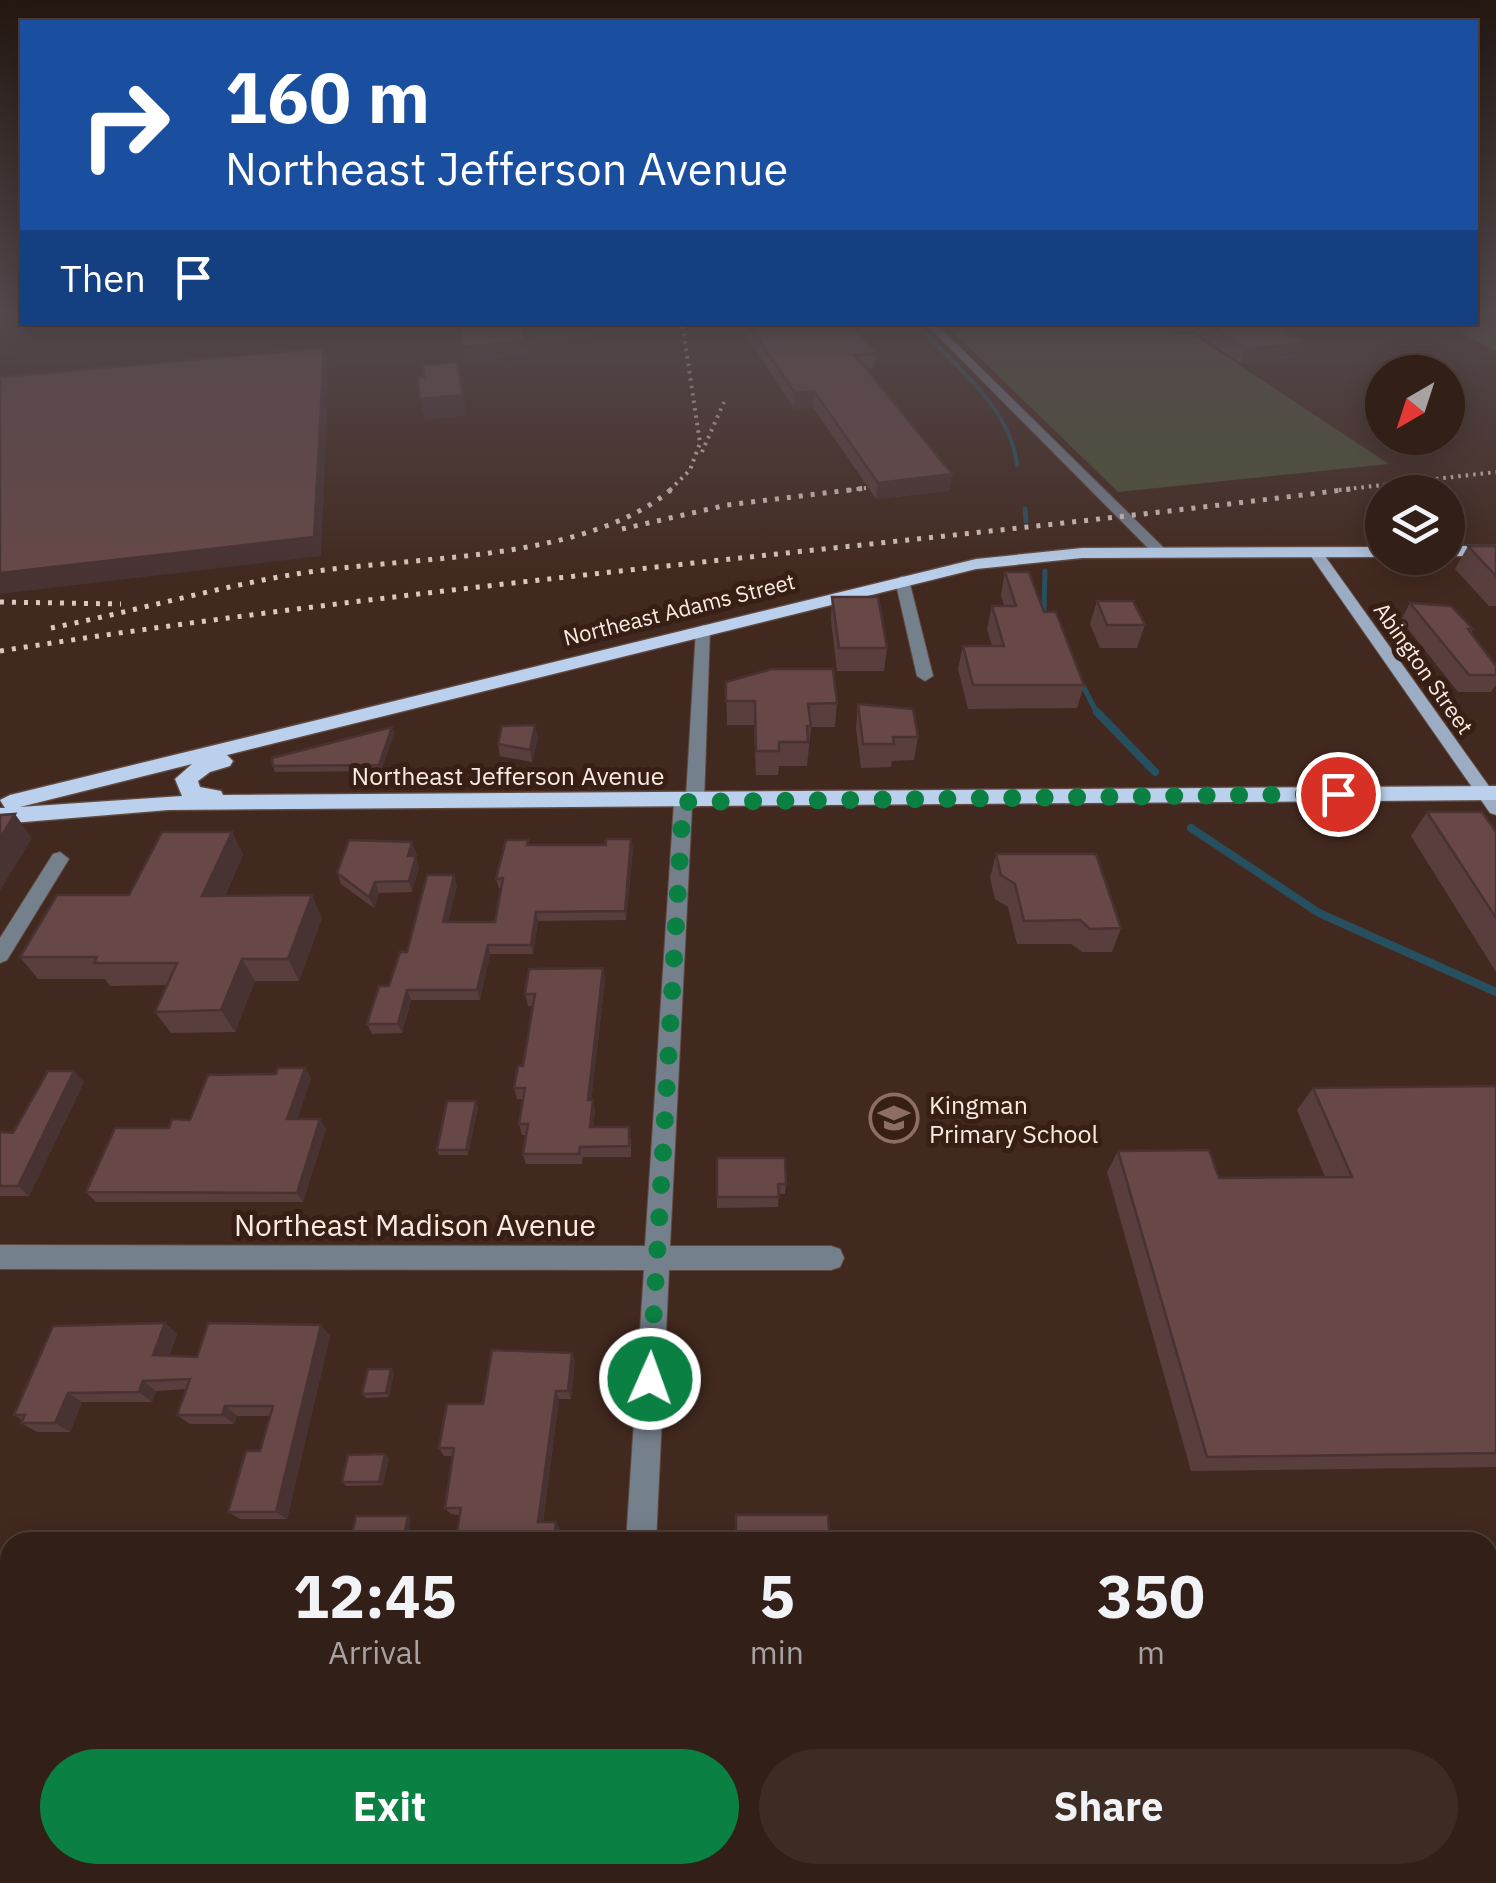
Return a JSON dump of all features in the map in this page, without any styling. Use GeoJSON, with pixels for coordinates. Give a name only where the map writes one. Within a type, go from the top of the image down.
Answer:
{"type":"FeatureCollection","features":[{"type":"Feature","properties":{"kind":"main road"},"geometry":{"type":"LineString","coordinates":[[1465,551],[1496,551]]}},
{"type":"Feature","properties":{"kind":"main road","name":"Northeast Adams Street"},"geometry":{"type":"LineString","coordinates":[[0,804],[703,628],[902,580],[1026,556],[1365,552]]}},
{"type":"Feature","properties":{"kind":"main road"},"geometry":{"type":"LineString","coordinates":[[403,802],[200,796],[185,785],[186,779],[202,767],[452,690]]}},
{"type":"Feature","properties":{"kind":"main road","name":"Northeast Jefferson Avenue"},"geometry":{"type":"LineString","coordinates":[[0,816],[139,804],[1492,798]]}},
{"type":"Feature","properties":{"kind":"street"},"geometry":{"type":"LineString","coordinates":[[1010,404],[1160,553]]}},
{"type":"Feature","properties":{"kind":"street","name":"Abington Street"},"geometry":{"type":"LineString","coordinates":[[1315,552],[1492,798]]}},
{"type":"Feature","properties":{"kind":"street"},"geometry":{"type":"LineString","coordinates":[[902,580],[925,676]]}},
{"type":"Feature","properties":{"kind":"street"},"geometry":{"type":"LineString","coordinates":[[642,1532],[656,1256],[703,628]]}},
{"type":"Feature","properties":{"kind":"street"},"geometry":{"type":"LineString","coordinates":[[0,955],[60,859]]}},
{"type":"Feature","properties":{"kind":"street","name":"Northeast Madison Avenue"},"geometry":{"type":"LineString","coordinates":[[0,1257],[830,1258]]}},
{"type":"Feature","properties":{"kind":"green space"},"geometry":{"type":"Polygon","coordinates":[[[1027,404],[1298,404],[1365,448],[1365,455],[1375,455],[1389,464],[1118,492],[1027,404]]]}},
{"type":"Feature","properties":{"kind":"building"},"geometry":{"type":"Polygon","coordinates":[[[0,404],[321,404],[314,537],[0,573],[0,404]]]}},
{"type":"Feature","properties":{"kind":"building"},"geometry":{"type":"Polygon","coordinates":[[[823,404],[895,404],[952,474],[878,483],[823,404]]]}},
{"type":"Feature","properties":{"kind":"building"},"geometry":{"type":"Polygon","coordinates":[[[1468,546],[1496,546],[1496,576],[1468,546]]]}},
{"type":"Feature","properties":{"kind":"building"},"geometry":{"type":"Polygon","coordinates":[[[1005,572],[1029,572],[1044,612],[1056,612],[1084,685],[973,685],[963,646],[1004,646],[992,606],[1016,606],[1005,572]]]}},
{"type":"Feature","properties":{"kind":"building"},"geometry":{"type":"Polygon","coordinates":[[[832,597],[878,597],[887,648],[839,648],[832,597]]]}},
{"type":"Feature","properties":{"kind":"building"},"geometry":{"type":"Polygon","coordinates":[[[1097,601],[1133,601],[1145,625],[1107,625],[1097,601]]]}},
{"type":"Feature","properties":{"kind":"building"},"geometry":{"type":"Polygon","coordinates":[[[1410,603],[1451,606],[1473,629],[1468,629],[1496,666],[1496,675],[1469,675],[1410,603]]]}},
{"type":"Feature","properties":{"kind":"building"},"geometry":{"type":"Polygon","coordinates":[[[772,669],[833,669],[837,703],[808,704],[808,742],[779,742],[779,751],[756,751],[755,701],[726,701],[726,682],[772,669]]]}},
{"type":"Feature","properties":{"kind":"building"},"geometry":{"type":"Polygon","coordinates":[[[858,704],[913,709],[918,737],[893,737],[894,744],[863,744],[858,704]]]}},
{"type":"Feature","properties":{"kind":"building"},"geometry":{"type":"Polygon","coordinates":[[[535,725],[530,750],[498,744],[502,726],[535,725]]]}},
{"type":"Feature","properties":{"kind":"building"},"geometry":{"type":"Polygon","coordinates":[[[392,727],[379,765],[273,766],[272,758],[392,727]]]}},
{"type":"Feature","properties":{"kind":"building"},"geometry":{"type":"Polygon","coordinates":[[[1427,812],[1482,812],[1496,832],[1496,918],[1427,812]]]}},
{"type":"Feature","properties":{"kind":"building"},"geometry":{"type":"Polygon","coordinates":[[[15,814],[0,838],[0,815],[15,814]]]}},
{"type":"Feature","properties":{"kind":"building"},"geometry":{"type":"Polygon","coordinates":[[[162,832],[232,832],[202,896],[312,895],[288,959],[242,959],[221,1010],[155,1012],[177,963],[94,963],[97,957],[20,957],[57,895],[129,895],[162,832]]]}},
{"type":"Feature","properties":{"kind":"building"},"geometry":{"type":"Polygon","coordinates":[[[606,839],[631,839],[625,911],[536,912],[531,945],[488,945],[477,990],[407,990],[398,1024],[367,1024],[379,986],[389,986],[400,952],[407,952],[427,875],[454,875],[443,922],[495,922],[503,878],[496,879],[506,840],[528,840],[527,845],[606,845],[606,839]]]}},
{"type":"Feature","properties":{"kind":"building"},"geometry":{"type":"Polygon","coordinates":[[[349,840],[412,842],[408,856],[416,856],[409,881],[375,882],[369,897],[337,873],[349,840]]]}},
{"type":"Feature","properties":{"kind":"building"},"geometry":{"type":"Polygon","coordinates":[[[996,854],[1096,854],[1121,928],[1090,929],[1080,920],[1024,921],[1015,884],[1001,875],[996,854]]]}},
{"type":"Feature","properties":{"kind":"building"},"geometry":{"type":"Polygon","coordinates":[[[603,968],[588,1100],[593,1100],[590,1127],[629,1127],[629,1146],[580,1147],[579,1154],[523,1154],[528,1124],[519,1124],[525,1088],[514,1088],[518,1066],[523,1066],[535,994],[525,994],[529,969],[603,968]]]}},
{"type":"Feature","properties":{"kind":"building"},"geometry":{"type":"Polygon","coordinates":[[[278,1068],[305,1068],[287,1119],[320,1119],[297,1193],[86,1192],[115,1128],[169,1128],[172,1119],[190,1120],[208,1075],[276,1074],[278,1068]]]}},
{"type":"Feature","properties":{"kind":"building"},"geometry":{"type":"Polygon","coordinates":[[[48,1071],[74,1071],[18,1186],[0,1186],[0,1132],[13,1133],[48,1071]]]}},
{"type":"Feature","properties":{"kind":"building"},"geometry":{"type":"Polygon","coordinates":[[[1496,1086],[1496,1453],[1207,1457],[1118,1151],[1209,1150],[1219,1178],[1352,1177],[1313,1088],[1496,1086]]]}},
{"type":"Feature","properties":{"kind":"building"},"geometry":{"type":"Polygon","coordinates":[[[447,1101],[476,1101],[466,1150],[437,1150],[447,1101]]]}},
{"type":"Feature","properties":{"kind":"building"},"geometry":{"type":"Polygon","coordinates":[[[717,1158],[785,1158],[786,1184],[778,1184],[779,1197],[717,1197],[717,1158]]]}},
{"type":"Feature","properties":{"kind":"building"},"geometry":{"type":"Polygon","coordinates":[[[165,1323],[153,1355],[197,1357],[208,1323],[321,1325],[276,1512],[228,1512],[246,1451],[260,1451],[273,1406],[225,1406],[222,1415],[177,1415],[190,1379],[143,1381],[139,1392],[68,1393],[55,1423],[21,1423],[25,1415],[14,1415],[53,1326],[165,1323]]]}},
{"type":"Feature","properties":{"kind":"building"},"geometry":{"type":"Polygon","coordinates":[[[492,1350],[572,1353],[568,1391],[556,1391],[538,1522],[556,1522],[555,1532],[457,1532],[461,1508],[445,1508],[454,1448],[439,1448],[447,1404],[483,1404],[492,1350]]]}},
{"type":"Feature","properties":{"kind":"building"},"geometry":{"type":"Polygon","coordinates":[[[368,1369],[391,1369],[386,1393],[362,1394],[368,1369]]]}},
{"type":"Feature","properties":{"kind":"building"},"geometry":{"type":"Polygon","coordinates":[[[385,1454],[379,1482],[342,1482],[348,1455],[385,1454]]]}},
{"type":"Feature","properties":{"kind":"building"},"geometry":{"type":"Polygon","coordinates":[[[736,1515],[828,1515],[829,1532],[736,1532],[736,1515]]]}},
{"type":"Feature","properties":{"kind":"building"},"geometry":{"type":"Polygon","coordinates":[[[356,1516],[408,1516],[405,1532],[352,1532],[356,1516]]]}},
{"type":"Feature","properties":{"kind":"waterway"},"geometry":{"type":"LineString","coordinates":[[991,404],[1004,424],[1017,465]]}},
{"type":"Feature","properties":{"kind":"waterway"},"geometry":{"type":"LineString","coordinates":[[1025,509],[1026,521]]}},
{"type":"Feature","properties":{"kind":"waterway"},"geometry":{"type":"LineString","coordinates":[[1045,571],[1044,611],[1048,618]]}},
{"type":"Feature","properties":{"kind":"waterway"},"geometry":{"type":"LineString","coordinates":[[1080,680],[1098,715]]}},
{"type":"Feature","properties":{"kind":"waterway"},"geometry":{"type":"LineString","coordinates":[[1097,712],[1155,772]]}},
{"type":"Feature","properties":{"kind":"waterway"},"geometry":{"type":"LineString","coordinates":[[1191,828],[1319,913],[1496,992]]}},
{"type":"Feature","properties":{"kind":"railway"},"geometry":{"type":"LineString","coordinates":[[670,490],[690,470],[700,443],[694,404]]}},
{"type":"Feature","properties":{"kind":"railway"},"geometry":{"type":"LineString","coordinates":[[702,452],[723,404]]}},
{"type":"Feature","properties":{"kind":"railway"},"geometry":{"type":"LineString","coordinates":[[1339,490],[1496,472]]}},
{"type":"Feature","properties":{"kind":"railway"},"geometry":{"type":"LineString","coordinates":[[622,529],[727,505],[866,488],[849,490]]}},
{"type":"Feature","properties":{"kind":"railway"},"geometry":{"type":"LineString","coordinates":[[0,651],[339,604],[1358,488]]}},
{"type":"Feature","properties":{"kind":"railway"},"geometry":{"type":"LineString","coordinates":[[51,628],[290,575],[542,544],[591,531],[635,513],[670,490]]}},
{"type":"Feature","properties":{"kind":"railway"},"geometry":{"type":"LineString","coordinates":[[0,602],[121,604]]}},
{"type":"Feature","properties":{"kind":"place","name":"Kingman Primary School"},"geometry":{"type":"Point","coordinates":[894,1118]}},
{"type":"Feature","properties":{"kind":"route"},"geometry":{"type":"LineString","coordinates":[[650,1379],[683,802],[1338,794]]}}]}
